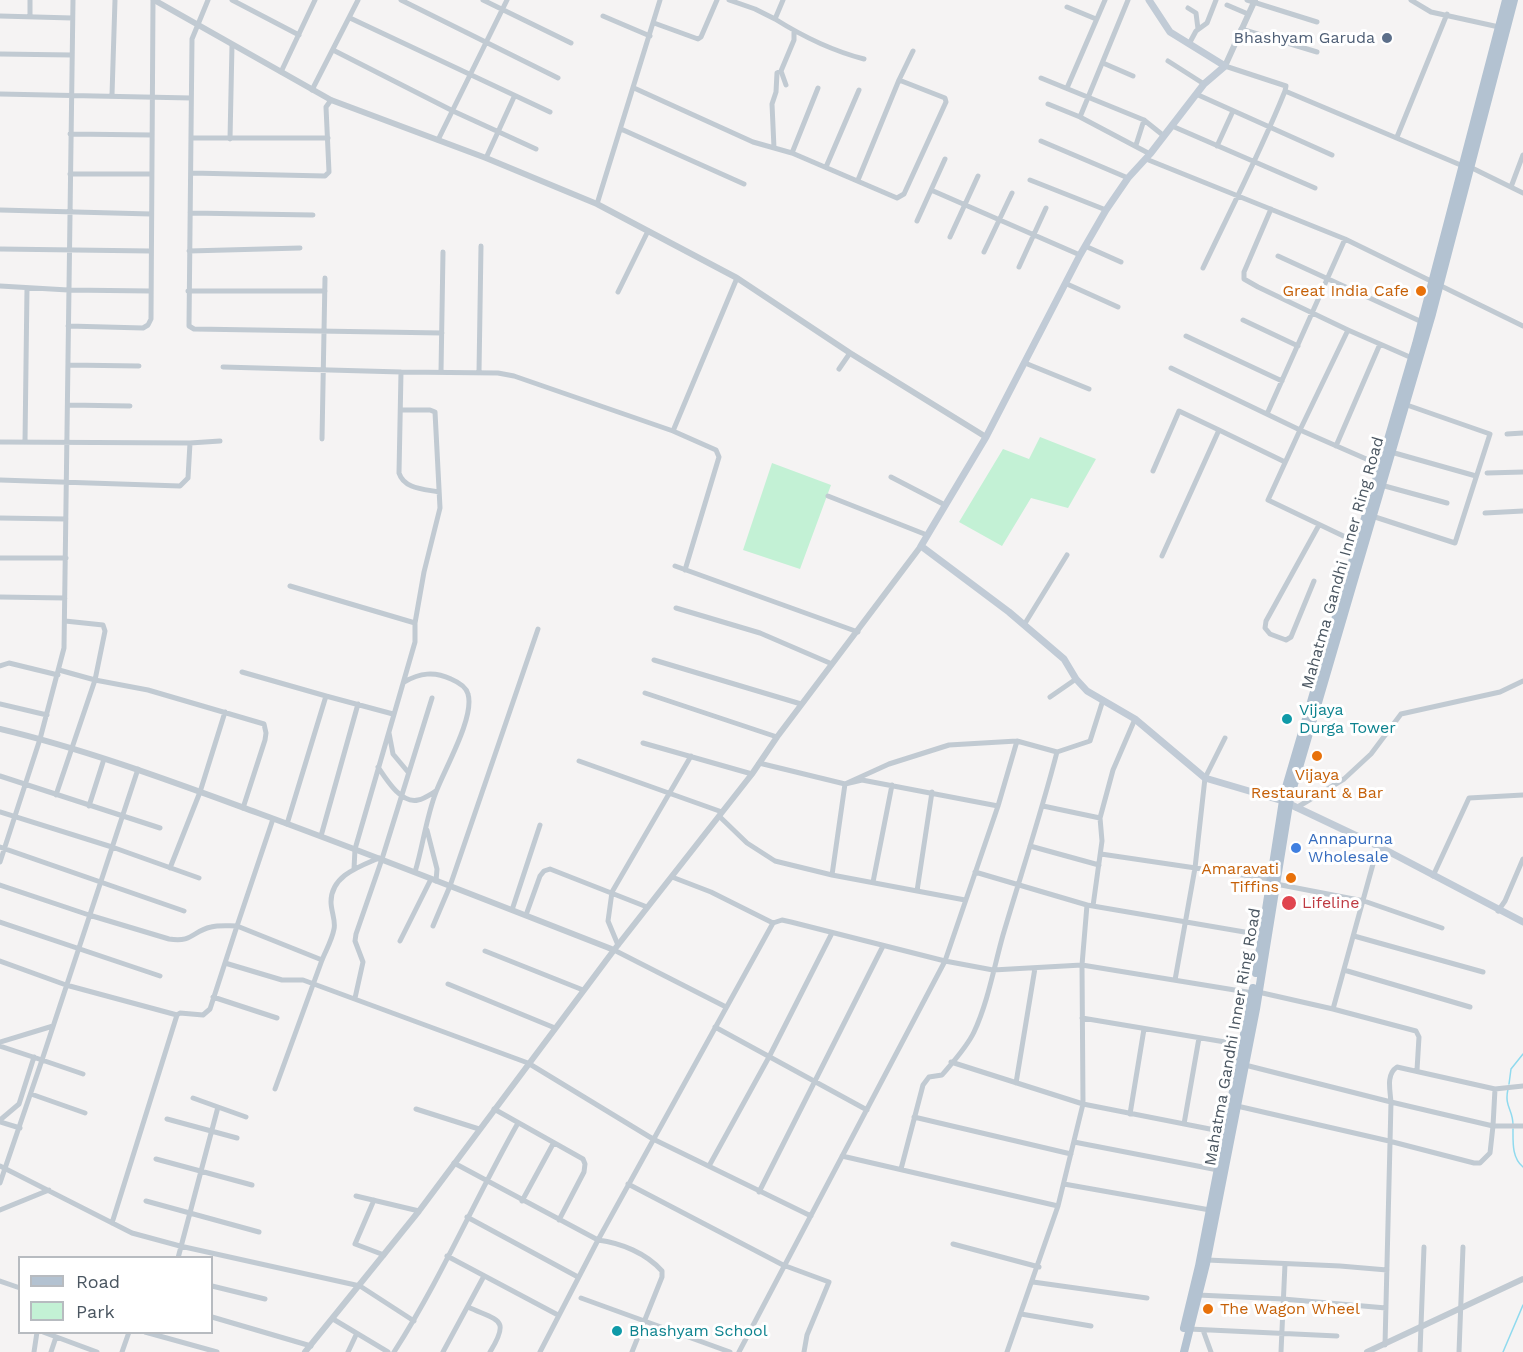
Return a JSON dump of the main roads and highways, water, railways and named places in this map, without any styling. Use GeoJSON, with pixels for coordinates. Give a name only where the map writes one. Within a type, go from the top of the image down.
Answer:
{"type":"FeatureCollection","features":[{"type":"Feature","properties":{"kind":"main road"},"geometry":{"type":"LineString","coordinates":[[1149,0],[1170,32],[1225,66],[1204,84],[1128,178],[1106,210],[1080,255],[986,437],[921,546],[1024,625],[1064,659],[1076,679],[1088,691],[1135,719],[1205,778],[1289,804],[1378,846],[1498,911],[1523,922]]}},
{"type":"Feature","properties":{"kind":"main road","name":"Mahatma Gandhi Inner Ring Road"},"geometry":{"type":"LineString","coordinates":[[1467,166],[1506,0]]}},
{"type":"Feature","properties":{"kind":"main road","name":"Mahatma Gandhi Inner Ring Road"},"geometry":{"type":"LineString","coordinates":[[1289,804],[1391,452],[1514,0]]}},
{"type":"Feature","properties":{"kind":"main road","name":"Mahatma Gandhi Inner Ring Road"},"geometry":{"type":"LineString","coordinates":[[1178,1352],[1199,1266],[1243,1045],[1256,992],[1262,935],[1289,804],[1380,465],[1422,322],[1436,284]]}},
{"type":"Feature","properties":{"kind":"main road","name":"Mahatma Gandhi Inner Ring Road"},"geometry":{"type":"LineString","coordinates":[[1184,1352],[1207,1260],[1245,1065],[1273,882]]}},
{"type":"Feature","properties":{"kind":"waterway"},"geometry":{"type":"LineString","coordinates":[[1509,1084],[1511,1069],[1523,1054]]}},
{"type":"Feature","properties":{"kind":"waterway"},"geometry":{"type":"LineString","coordinates":[[1508,1089],[1507,1100],[1513,1125]]}},
{"type":"Feature","properties":{"kind":"waterway"},"geometry":{"type":"LineString","coordinates":[[1513,1129],[1515,1155],[1523,1167]]}},
{"type":"Feature","properties":{"kind":"waterway"},"geometry":{"type":"LineString","coordinates":[[1503,1352],[1523,1305]]}},
{"type":"Feature","properties":{"kind":"place","name":"Bhashyam Garuda"},"geometry":{"type":"Point","coordinates":[1387,38]}},
{"type":"Feature","properties":{"kind":"place","name":"Great India Cafe"},"geometry":{"type":"Point","coordinates":[1421,291]}},
{"type":"Feature","properties":{"kind":"place","name":"Vijaya Durga Tower"},"geometry":{"type":"Point","coordinates":[1287,719]}},
{"type":"Feature","properties":{"kind":"place","name":"Vijaya Restaurant & Bar"},"geometry":{"type":"Point","coordinates":[1317,756]}},
{"type":"Feature","properties":{"kind":"place","name":"Annapurna Wholesale"},"geometry":{"type":"Point","coordinates":[1296,848]}},
{"type":"Feature","properties":{"kind":"place","name":"Amaravati Tiffins"},"geometry":{"type":"Point","coordinates":[1291,878]}},
{"type":"Feature","properties":{"kind":"place","name":"Lifeline"},"geometry":{"type":"Point","coordinates":[1289,903]}},
{"type":"Feature","properties":{"kind":"place","name":"The Wagon Wheel"},"geometry":{"type":"Point","coordinates":[1208,1309]}},
{"type":"Feature","properties":{"kind":"place","name":"Bhashyam School"},"geometry":{"type":"Point","coordinates":[617,1331]}}]}
